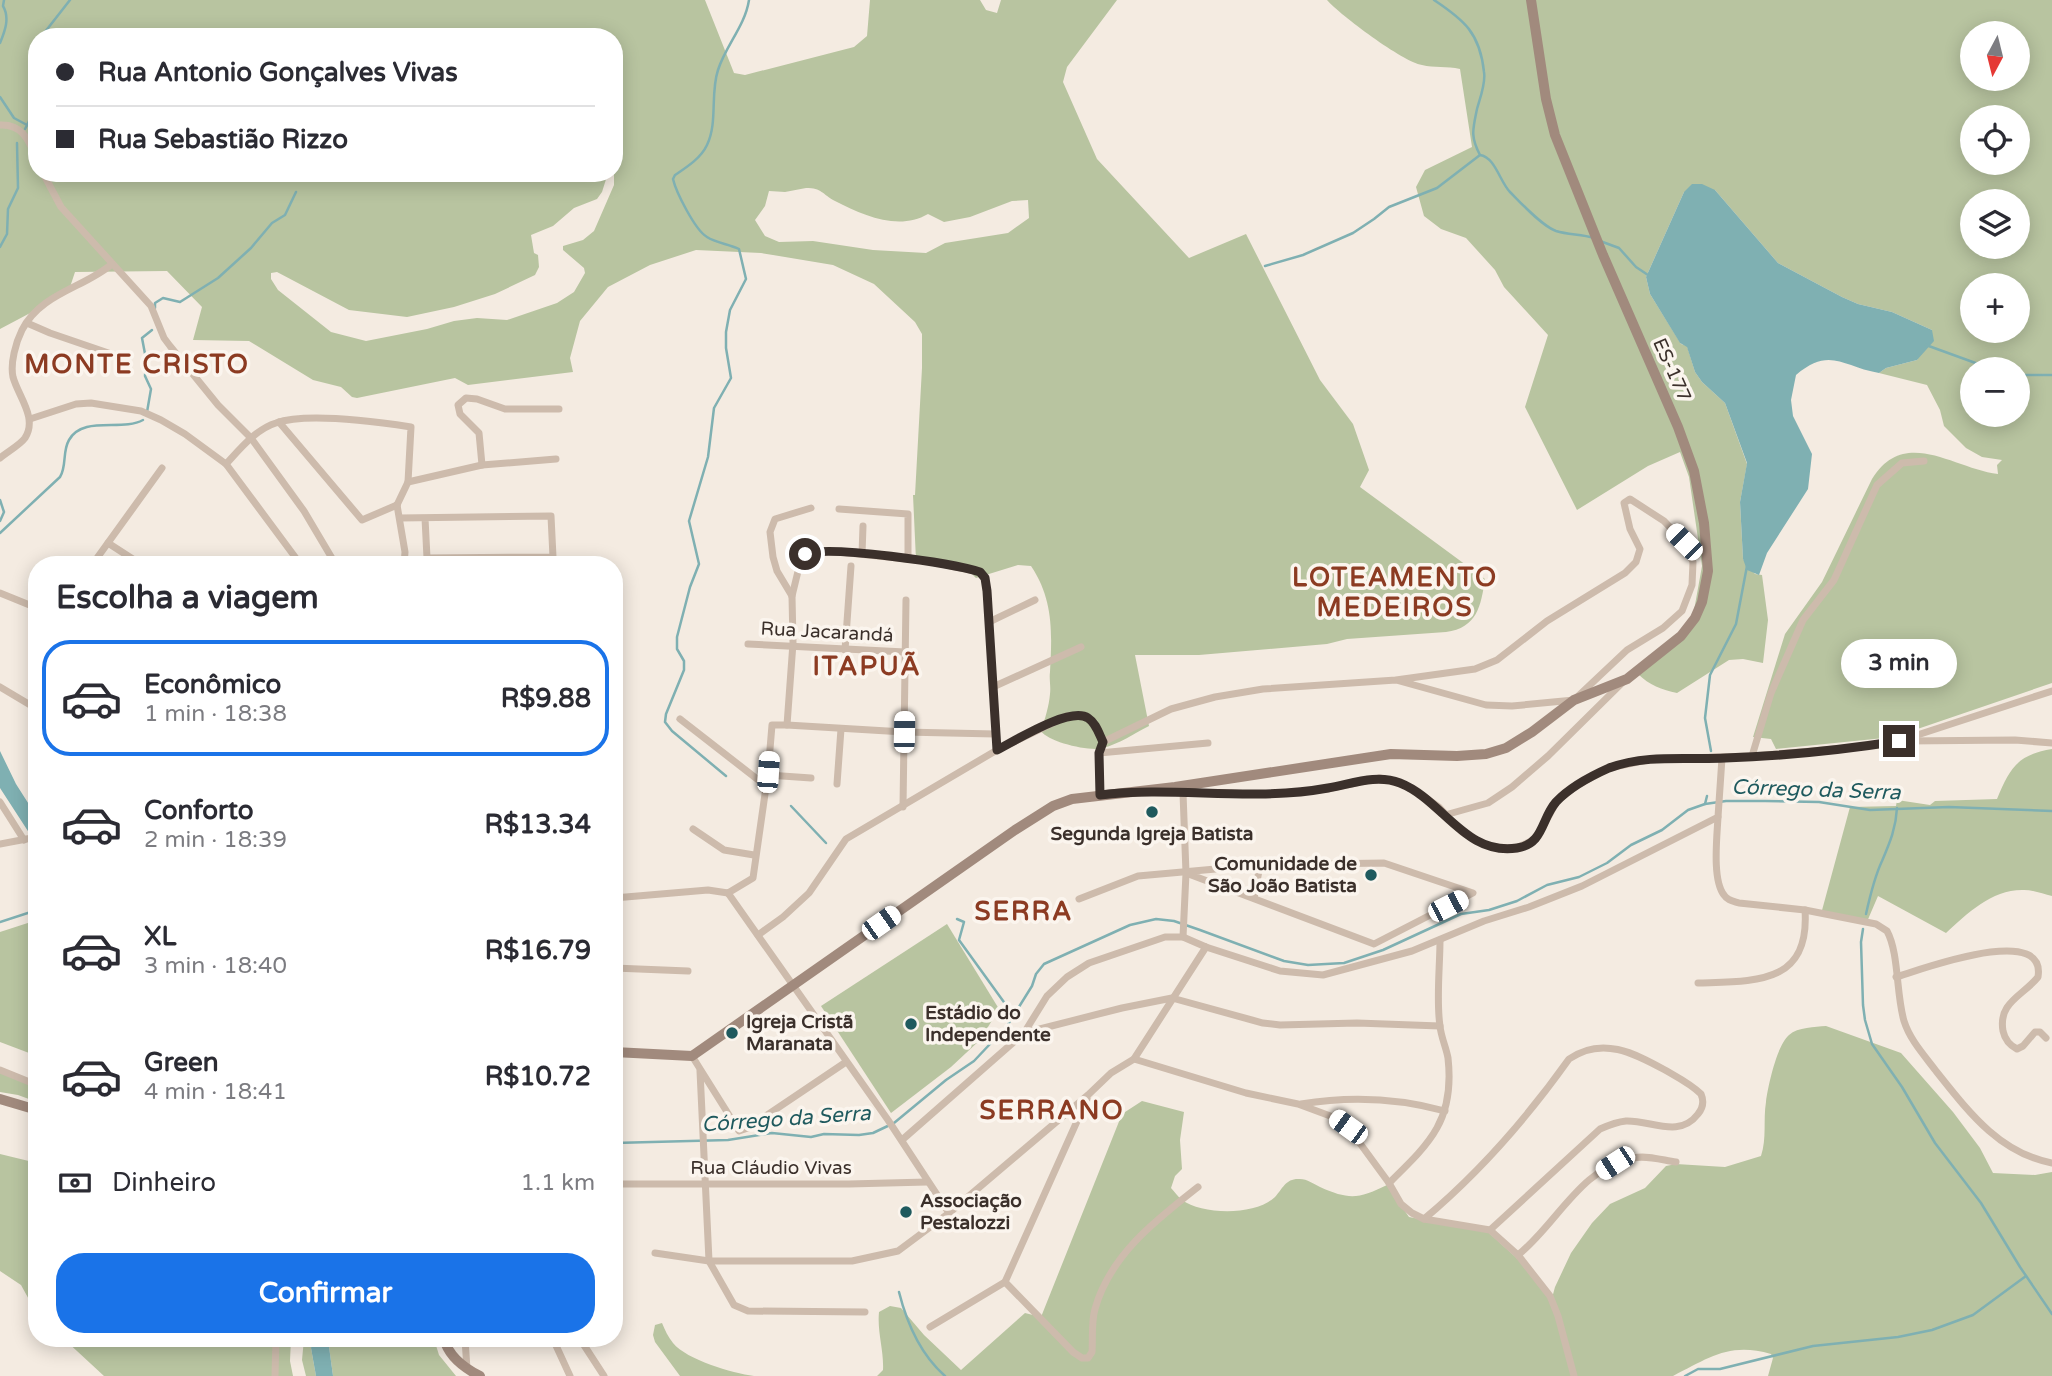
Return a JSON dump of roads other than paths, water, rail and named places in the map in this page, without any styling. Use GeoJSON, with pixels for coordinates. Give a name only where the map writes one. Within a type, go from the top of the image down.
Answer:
{"type":"FeatureCollection","features":[{"type":"Feature","properties":{"kind":"main road","name":"ES-177"},"geometry":{"type":"LineString","coordinates":[[692,1056],[1036,816],[1072,799],[1134,791],[1179,790],[1391,754],[1486,754],[1506,748],[1574,700],[1627,679],[1681,636],[1695,618],[1702,602],[1708,571],[1704,523],[1694,471],[1555,135],[1546,99],[1531,0]]}},
{"type":"Feature","properties":{"kind":"main road"},"geometry":{"type":"LineString","coordinates":[[623,1052],[692,1056]]}},
{"type":"Feature","properties":{"kind":"main road"},"geometry":{"type":"LineString","coordinates":[[0,1099],[28,1107]]}},
{"type":"Feature","properties":{"kind":"main road"},"geometry":{"type":"LineString","coordinates":[[448,1347],[453,1357],[480,1376]]}},
{"type":"Feature","properties":{"kind":"street"},"geometry":{"type":"LineString","coordinates":[[0,125],[8,124],[22,131],[28,139]]}},
{"type":"Feature","properties":{"kind":"street"},"geometry":{"type":"LineString","coordinates":[[48,182],[61,207],[151,306],[170,346],[218,405],[251,438],[304,511],[331,556]]}},
{"type":"Feature","properties":{"kind":"street"},"geometry":{"type":"LineString","coordinates":[[0,458],[25,438],[30,419],[12,368],[22,330],[38,309],[60,293],[100,274],[112,264]]}},
{"type":"Feature","properties":{"kind":"street"},"geometry":{"type":"LineString","coordinates":[[27,323],[123,358]]}},
{"type":"Feature","properties":{"kind":"street"},"geometry":{"type":"LineString","coordinates":[[482,465],[479,433],[460,414],[458,405],[466,398],[477,399],[505,410],[559,409]]}},
{"type":"Feature","properties":{"kind":"street"},"geometry":{"type":"LineString","coordinates":[[30,419],[76,404],[90,403],[141,411],[185,434],[226,464],[295,556]]}},
{"type":"Feature","properties":{"kind":"street"},"geometry":{"type":"LineString","coordinates":[[226,464],[251,438],[279,422],[301,419],[369,421],[411,427],[408,482],[397,505],[403,556]]}},
{"type":"Feature","properties":{"kind":"street"},"geometry":{"type":"LineString","coordinates":[[279,422],[362,520],[397,505]]}},
{"type":"Feature","properties":{"kind":"street"},"geometry":{"type":"LineString","coordinates":[[408,482],[482,465],[556,459]]}},
{"type":"Feature","properties":{"kind":"street"},"geometry":{"type":"LineString","coordinates":[[1752,756],[1771,693],[1803,620],[1834,580],[1877,485],[1902,463],[1924,461]]}},
{"type":"Feature","properties":{"kind":"street"},"geometry":{"type":"LineString","coordinates":[[99,556],[162,468]]}},
{"type":"Feature","properties":{"kind":"street"},"geometry":{"type":"LineString","coordinates":[[1100,795],[1099,753],[1103,742],[1171,709],[1215,697],[1263,689],[1396,680],[1475,669],[1497,660],[1546,621],[1625,573],[1636,562],[1640,549],[1630,529],[1624,503],[1630,499],[1664,521],[1684,542],[1693,562],[1692,585],[1682,611],[1663,628],[1627,650],[1574,700],[1486,705],[1396,680]]}},
{"type":"Feature","properties":{"kind":"street"},"geometry":{"type":"LineString","coordinates":[[792,596],[777,571],[770,532],[775,519],[811,508]]}},
{"type":"Feature","properties":{"kind":"street"},"geometry":{"type":"LineString","coordinates":[[839,509],[908,514],[908,559]]}},
{"type":"Feature","properties":{"kind":"street"},"geometry":{"type":"LineString","coordinates":[[400,518],[551,516],[553,556]]}},
{"type":"Feature","properties":{"kind":"street"},"geometry":{"type":"LineString","coordinates":[[425,518],[427,556]]}},
{"type":"Feature","properties":{"kind":"street"},"geometry":{"type":"LineString","coordinates":[[862,554],[863,526]]}},
{"type":"Feature","properties":{"kind":"street"},"geometry":{"type":"LineString","coordinates":[[108,543],[128,556]]}},
{"type":"Feature","properties":{"kind":"street"},"geometry":{"type":"LineString","coordinates":[[787,725],[792,596],[801,559],[805,554],[829,551],[908,559],[980,572],[985,578],[997,750]]}},
{"type":"Feature","properties":{"kind":"street"},"geometry":{"type":"LineString","coordinates":[[845,650],[851,566]]}},
{"type":"Feature","properties":{"kind":"street"},"geometry":{"type":"LineString","coordinates":[[0,593],[28,604]]}},
{"type":"Feature","properties":{"kind":"street"},"geometry":{"type":"LineString","coordinates":[[903,807],[906,600]]}},
{"type":"Feature","properties":{"kind":"street"},"geometry":{"type":"LineString","coordinates":[[989,622],[1035,600]]}},
{"type":"Feature","properties":{"kind":"street","name":"Rua Jacarandá"},"geometry":{"type":"LineString","coordinates":[[748,644],[905,652]]}},
{"type":"Feature","properties":{"kind":"street"},"geometry":{"type":"LineString","coordinates":[[993,687],[1082,647]]}},
{"type":"Feature","properties":{"kind":"street"},"geometry":{"type":"LineString","coordinates":[[1446,815],[1488,803],[1512,787],[1627,679]]}},
{"type":"Feature","properties":{"kind":"street"},"geometry":{"type":"LineString","coordinates":[[0,687],[28,704]]}},
{"type":"Feature","properties":{"kind":"street"},"geometry":{"type":"LineString","coordinates":[[1899,741],[2052,691]]}},
{"type":"Feature","properties":{"kind":"street"},"geometry":{"type":"LineString","coordinates":[[758,935],[809,893],[846,839],[997,750],[1067,716],[1077,715],[1086,716],[1092,721],[1103,742]]}},
{"type":"Feature","properties":{"kind":"street"},"geometry":{"type":"LineString","coordinates":[[680,719],[766,786]]}},
{"type":"Feature","properties":{"kind":"street"},"geometry":{"type":"LineString","coordinates":[[623,897],[708,890],[728,893],[753,878],[754,855],[768,775],[772,725],[995,734]]}},
{"type":"Feature","properties":{"kind":"street"},"geometry":{"type":"LineString","coordinates":[[837,784],[841,729]]}},
{"type":"Feature","properties":{"kind":"street"},"geometry":{"type":"LineString","coordinates":[[1183,937],[1186,873],[1179,790],[1279,794],[1327,789],[1380,778],[1400,783],[1422,794],[1454,825],[1476,841],[1492,847],[1516,848],[1536,839],[1557,801],[1576,786],[1609,768],[1652,759],[1752,756],[1899,741],[2052,743]]}},
{"type":"Feature","properties":{"kind":"street"},"geometry":{"type":"LineString","coordinates":[[1099,753],[1208,743]]}},
{"type":"Feature","properties":{"kind":"street"},"geometry":{"type":"LineString","coordinates":[[1722,758],[1717,866],[1724,895],[1738,903],[1805,909],[1882,927],[1890,936],[1899,1003],[1911,1036],[1971,1116],[2019,1152],[2052,1163]]}},
{"type":"Feature","properties":{"kind":"street"},"geometry":{"type":"LineString","coordinates":[[768,775],[811,778]]}},
{"type":"Feature","properties":{"kind":"street"},"geometry":{"type":"LineString","coordinates":[[0,802],[23,840]]}},
{"type":"Feature","properties":{"kind":"street"},"geometry":{"type":"LineString","coordinates":[[901,1140],[1024,1033],[1047,996],[1067,977],[1089,963],[1165,937],[1183,937],[1280,971],[1323,975],[1412,951],[1582,886],[1718,817]]}},
{"type":"Feature","properties":{"kind":"street"},"geometry":{"type":"LineString","coordinates":[[693,829],[724,850],[754,855]]}},
{"type":"Feature","properties":{"kind":"street"},"geometry":{"type":"LineString","coordinates":[[0,844],[28,839]]}},
{"type":"Feature","properties":{"kind":"street"},"geometry":{"type":"LineString","coordinates":[[1079,899],[1138,876],[1260,865],[1384,863],[1473,893],[1374,944],[1186,873]]}},
{"type":"Feature","properties":{"kind":"street"},"geometry":{"type":"LineString","coordinates":[[1254,898],[1260,865]]}},
{"type":"Feature","properties":{"kind":"street"},"geometry":{"type":"LineString","coordinates":[[728,893],[888,1120],[949,1213]]}},
{"type":"Feature","properties":{"kind":"street"},"geometry":{"type":"LineString","coordinates":[[1698,983],[1750,981],[1771,976],[1788,967],[1802,946],[1806,931],[1805,909]]}},
{"type":"Feature","properties":{"kind":"street"},"geometry":{"type":"LineString","coordinates":[[1389,1183],[1426,1146],[1445,1111],[1448,1056],[1440,1026],[1440,940]]}},
{"type":"Feature","properties":{"kind":"street"},"geometry":{"type":"LineString","coordinates":[[654,1253],[709,1261],[852,1261],[898,1251],[949,1213],[1111,1073],[1134,1059],[1206,947]]}},
{"type":"Feature","properties":{"kind":"street"},"geometry":{"type":"LineString","coordinates":[[1896,977],[1979,954],[1998,951],[2025,952],[2038,963],[2038,977],[2008,1005],[2002,1022],[2004,1036],[2010,1046],[2017,1049],[2035,1032],[2040,1032],[2046,1038]]}},
{"type":"Feature","properties":{"kind":"street"},"geometry":{"type":"LineString","coordinates":[[623,968],[688,971]]}},
{"type":"Feature","properties":{"kind":"street"},"geometry":{"type":"LineString","coordinates":[[1024,1033],[1172,998],[1263,1023],[1280,1025],[1357,1023],[1440,1026]]}},
{"type":"Feature","properties":{"kind":"street"},"geometry":{"type":"LineString","coordinates":[[1424,1219],[1461,1189],[1494,1154],[1570,1059],[1581,1051],[1597,1047],[1620,1049],[1641,1057],[1702,1094],[1703,1106],[1687,1125],[1668,1128],[1629,1121],[1600,1129],[1490,1230]]}},
{"type":"Feature","properties":{"kind":"street"},"geometry":{"type":"LineString","coordinates":[[692,1056],[739,1131],[748,1128],[846,1062]]}},
{"type":"Feature","properties":{"kind":"street"},"geometry":{"type":"LineString","coordinates":[[1134,1059],[1246,1093],[1298,1104],[1333,1117],[1348,1127],[1401,1203],[1412,1213],[1424,1219],[1490,1230],[1518,1255],[1550,1296],[1574,1376]]}},
{"type":"Feature","properties":{"kind":"street"},"geometry":{"type":"LineString","coordinates":[[0,1070],[28,1081]]}},
{"type":"Feature","properties":{"kind":"street"},"geometry":{"type":"LineString","coordinates":[[700,1071],[709,1261],[734,1305],[759,1311],[865,1312]]}},
{"type":"Feature","properties":{"kind":"street"},"geometry":{"type":"LineString","coordinates":[[930,1327],[1005,1282],[1088,1095]]}},
{"type":"Feature","properties":{"kind":"street"},"geometry":{"type":"LineString","coordinates":[[1298,1104],[1325,1100],[1379,1100],[1413,1102],[1445,1111]]}},
{"type":"Feature","properties":{"kind":"street"},"geometry":{"type":"LineString","coordinates":[[1518,1255],[1542,1235],[1571,1196],[1615,1163],[1634,1157],[1676,1162]]}},
{"type":"Feature","properties":{"kind":"street","name":"Rua Cláudio Vivas"},"geometry":{"type":"LineString","coordinates":[[623,1184],[927,1182]]}},
{"type":"Feature","properties":{"kind":"street"},"geometry":{"type":"LineString","coordinates":[[1005,1282],[1073,1352],[1082,1358],[1088,1358],[1092,1352],[1095,1311],[1114,1270],[1148,1226],[1198,1187]]}},
{"type":"Feature","properties":{"kind":"street"},"geometry":{"type":"LineString","coordinates":[[275,1376],[276,1347]]}},
{"type":"Feature","properties":{"kind":"street"},"geometry":{"type":"LineString","coordinates":[[466,1347],[467,1369]]}},
{"type":"Feature","properties":{"kind":"street"},"geometry":{"type":"LineString","coordinates":[[557,1347],[570,1376]]}},
{"type":"Feature","properties":{"kind":"street"},"geometry":{"type":"LineString","coordinates":[[585,1347],[604,1376]]}},
{"type":"Feature","properties":{"kind":"water"},"geometry":{"type":"Polygon","coordinates":[[[1692,184],[1702,184],[1715,190],[1778,263],[1858,304],[1892,312],[1932,330],[1934,341],[1917,360],[1886,368],[1879,373],[1828,360],[1808,366],[1796,375],[1791,400],[1793,416],[1812,454],[1808,489],[1767,553],[1759,575],[1747,570],[1743,559],[1740,502],[1747,463],[1725,403],[1695,372],[1687,347],[1680,343],[1650,294],[1646,277],[1684,192],[1692,184]]]}},
{"type":"Feature","properties":{"kind":"water"},"geometry":{"type":"Polygon","coordinates":[[[0,751],[28,803],[28,831],[0,788],[0,751]]]}},
{"type":"Feature","properties":{"kind":"water"},"geometry":{"type":"Polygon","coordinates":[[[329,1347],[333,1376],[316,1376],[311,1348],[329,1347]]]}},
{"type":"Feature","properties":{"kind":"waterway"},"geometry":{"type":"LineString","coordinates":[[0,43],[6,20],[4,0]]}},
{"type":"Feature","properties":{"kind":"waterway"},"geometry":{"type":"LineString","coordinates":[[48,28],[70,0]]}},
{"type":"Feature","properties":{"kind":"waterway"},"geometry":{"type":"LineString","coordinates":[[726,776],[665,722],[684,670],[684,661],[677,649],[677,637],[699,564],[689,521],[708,457],[714,408],[731,378],[726,348],[730,310],[746,279],[739,249],[714,241],[702,233],[687,210],[673,179],[697,158],[707,145],[712,127],[718,70],[744,18],[749,0]]}},
{"type":"Feature","properties":{"kind":"waterway"},"geometry":{"type":"LineString","coordinates":[[1434,0],[1462,21],[1479,47],[1484,81],[1473,132],[1480,155],[1490,160],[1506,188],[1544,224],[1556,231],[1594,238]]}},
{"type":"Feature","properties":{"kind":"waterway"},"geometry":{"type":"LineString","coordinates":[[0,97],[14,118],[27,125]]}},
{"type":"Feature","properties":{"kind":"waterway"},"geometry":{"type":"LineString","coordinates":[[25,129],[28,122]]}},
{"type":"Feature","properties":{"kind":"waterway"},"geometry":{"type":"LineString","coordinates":[[0,247],[7,234],[8,209],[18,188],[17,143]]}},
{"type":"Feature","properties":{"kind":"waterway"},"geometry":{"type":"LineString","coordinates":[[1265,266],[1303,255],[1353,233],[1389,207],[1437,188],[1480,155]]}},
{"type":"Feature","properties":{"kind":"waterway"},"geometry":{"type":"LineString","coordinates":[[155,308],[155,303],[163,298],[180,302],[218,278],[251,248],[272,223],[285,215],[296,192]]}},
{"type":"Feature","properties":{"kind":"waterway"},"geometry":{"type":"LineString","coordinates":[[1600,241],[1619,248],[1636,267],[1648,275]]}},
{"type":"Feature","properties":{"kind":"waterway"},"geometry":{"type":"LineString","coordinates":[[147,412],[151,389],[145,376],[146,359],[142,338],[152,330]]}},
{"type":"Feature","properties":{"kind":"waterway"},"geometry":{"type":"LineString","coordinates":[[1926,345],[1960,357]]}},
{"type":"Feature","properties":{"kind":"waterway"},"geometry":{"type":"LineString","coordinates":[[2030,375],[2052,375]]}},
{"type":"Feature","properties":{"kind":"waterway"},"geometry":{"type":"LineString","coordinates":[[0,533],[60,477],[67,445],[75,432],[93,426],[125,425],[143,420]]}},
{"type":"Feature","properties":{"kind":"waterway"},"geometry":{"type":"LineString","coordinates":[[0,500],[4,512],[0,521]]}},
{"type":"Feature","properties":{"kind":"waterway"},"geometry":{"type":"LineString","coordinates":[[1711,751],[1705,718],[1710,675],[1736,624],[1747,566]]}},
{"type":"Feature","properties":{"kind":"waterway","name":"Córrego da Serra"},"geometry":{"type":"LineString","coordinates":[[1705,804],[1707,796]]}},
{"type":"Feature","properties":{"kind":"waterway","name":"Córrego da Serra"},"geometry":{"type":"LineString","coordinates":[[623,1143],[728,1140],[772,1133],[811,1137],[824,1134],[873,1133],[894,1123],[946,1080],[974,1061],[1007,1026],[1044,964],[1130,925],[1156,919],[1174,921],[1284,961],[1308,965],[1344,963],[1383,950],[1461,914],[1489,910],[1517,901],[1547,885],[1579,877],[1607,863],[1631,845],[1662,830],[1688,810],[1705,804],[1726,801],[1819,802],[1870,810],[1949,807],[2052,811]]}},
{"type":"Feature","properties":{"kind":"waterway"},"geometry":{"type":"LineString","coordinates":[[791,806],[826,843]]}},
{"type":"Feature","properties":{"kind":"waterway"},"geometry":{"type":"LineString","coordinates":[[1866,914],[1874,880],[1892,835],[1897,808]]}},
{"type":"Feature","properties":{"kind":"waterway"},"geometry":{"type":"LineString","coordinates":[[0,922],[28,913]]}},
{"type":"Feature","properties":{"kind":"waterway"},"geometry":{"type":"LineString","coordinates":[[957,919],[964,922],[959,940],[1014,1016]]}},
{"type":"Feature","properties":{"kind":"waterway"},"geometry":{"type":"LineString","coordinates":[[1863,929],[1863,1005],[1872,1044],[1902,1087],[1935,1143],[1981,1203],[2052,1314]]}},
{"type":"Feature","properties":{"kind":"waterway"},"geometry":{"type":"LineString","coordinates":[[1685,1376],[1698,1369],[1720,1369],[1813,1346],[1898,1337],[1932,1330],[1973,1315],[2026,1276]]}},
{"type":"Feature","properties":{"kind":"waterway"},"geometry":{"type":"LineString","coordinates":[[899,1292],[916,1338],[928,1358],[945,1376]]}},
{"type":"Feature","properties":{"kind":"place","name":"Segunda Igreja Batista"},"geometry":{"type":"Point","coordinates":[1152,812]}},
{"type":"Feature","properties":{"kind":"place","name":"Comunidade de São João Batista"},"geometry":{"type":"Point","coordinates":[1371,875]}},
{"type":"Feature","properties":{"kind":"place","name":"Estádio do Independente"},"geometry":{"type":"Point","coordinates":[911,1024]}},
{"type":"Feature","properties":{"kind":"place","name":"Igreja Cristã Maranata"},"geometry":{"type":"Point","coordinates":[732,1033]}},
{"type":"Feature","properties":{"kind":"place","name":"Associação Pestalozzi"},"geometry":{"type":"Point","coordinates":[906,1212]}},
{"type":"Feature","properties":{"kind":"district","name":"MONTE CRISTO"},"geometry":{"type":"Point","coordinates":[137,364]}},
{"type":"Feature","properties":{"kind":"district","name":"LOTEAMENTO MEDEIROS"},"geometry":{"type":"Point","coordinates":[1395,592]}},
{"type":"Feature","properties":{"kind":"district","name":"ITAPUÃ"},"geometry":{"type":"Point","coordinates":[867,666]}},
{"type":"Feature","properties":{"kind":"district","name":"SERRA"},"geometry":{"type":"Point","coordinates":[1024,911]}},
{"type":"Feature","properties":{"kind":"district","name":"SERRANO"},"geometry":{"type":"Point","coordinates":[1052,1110]}}]}
